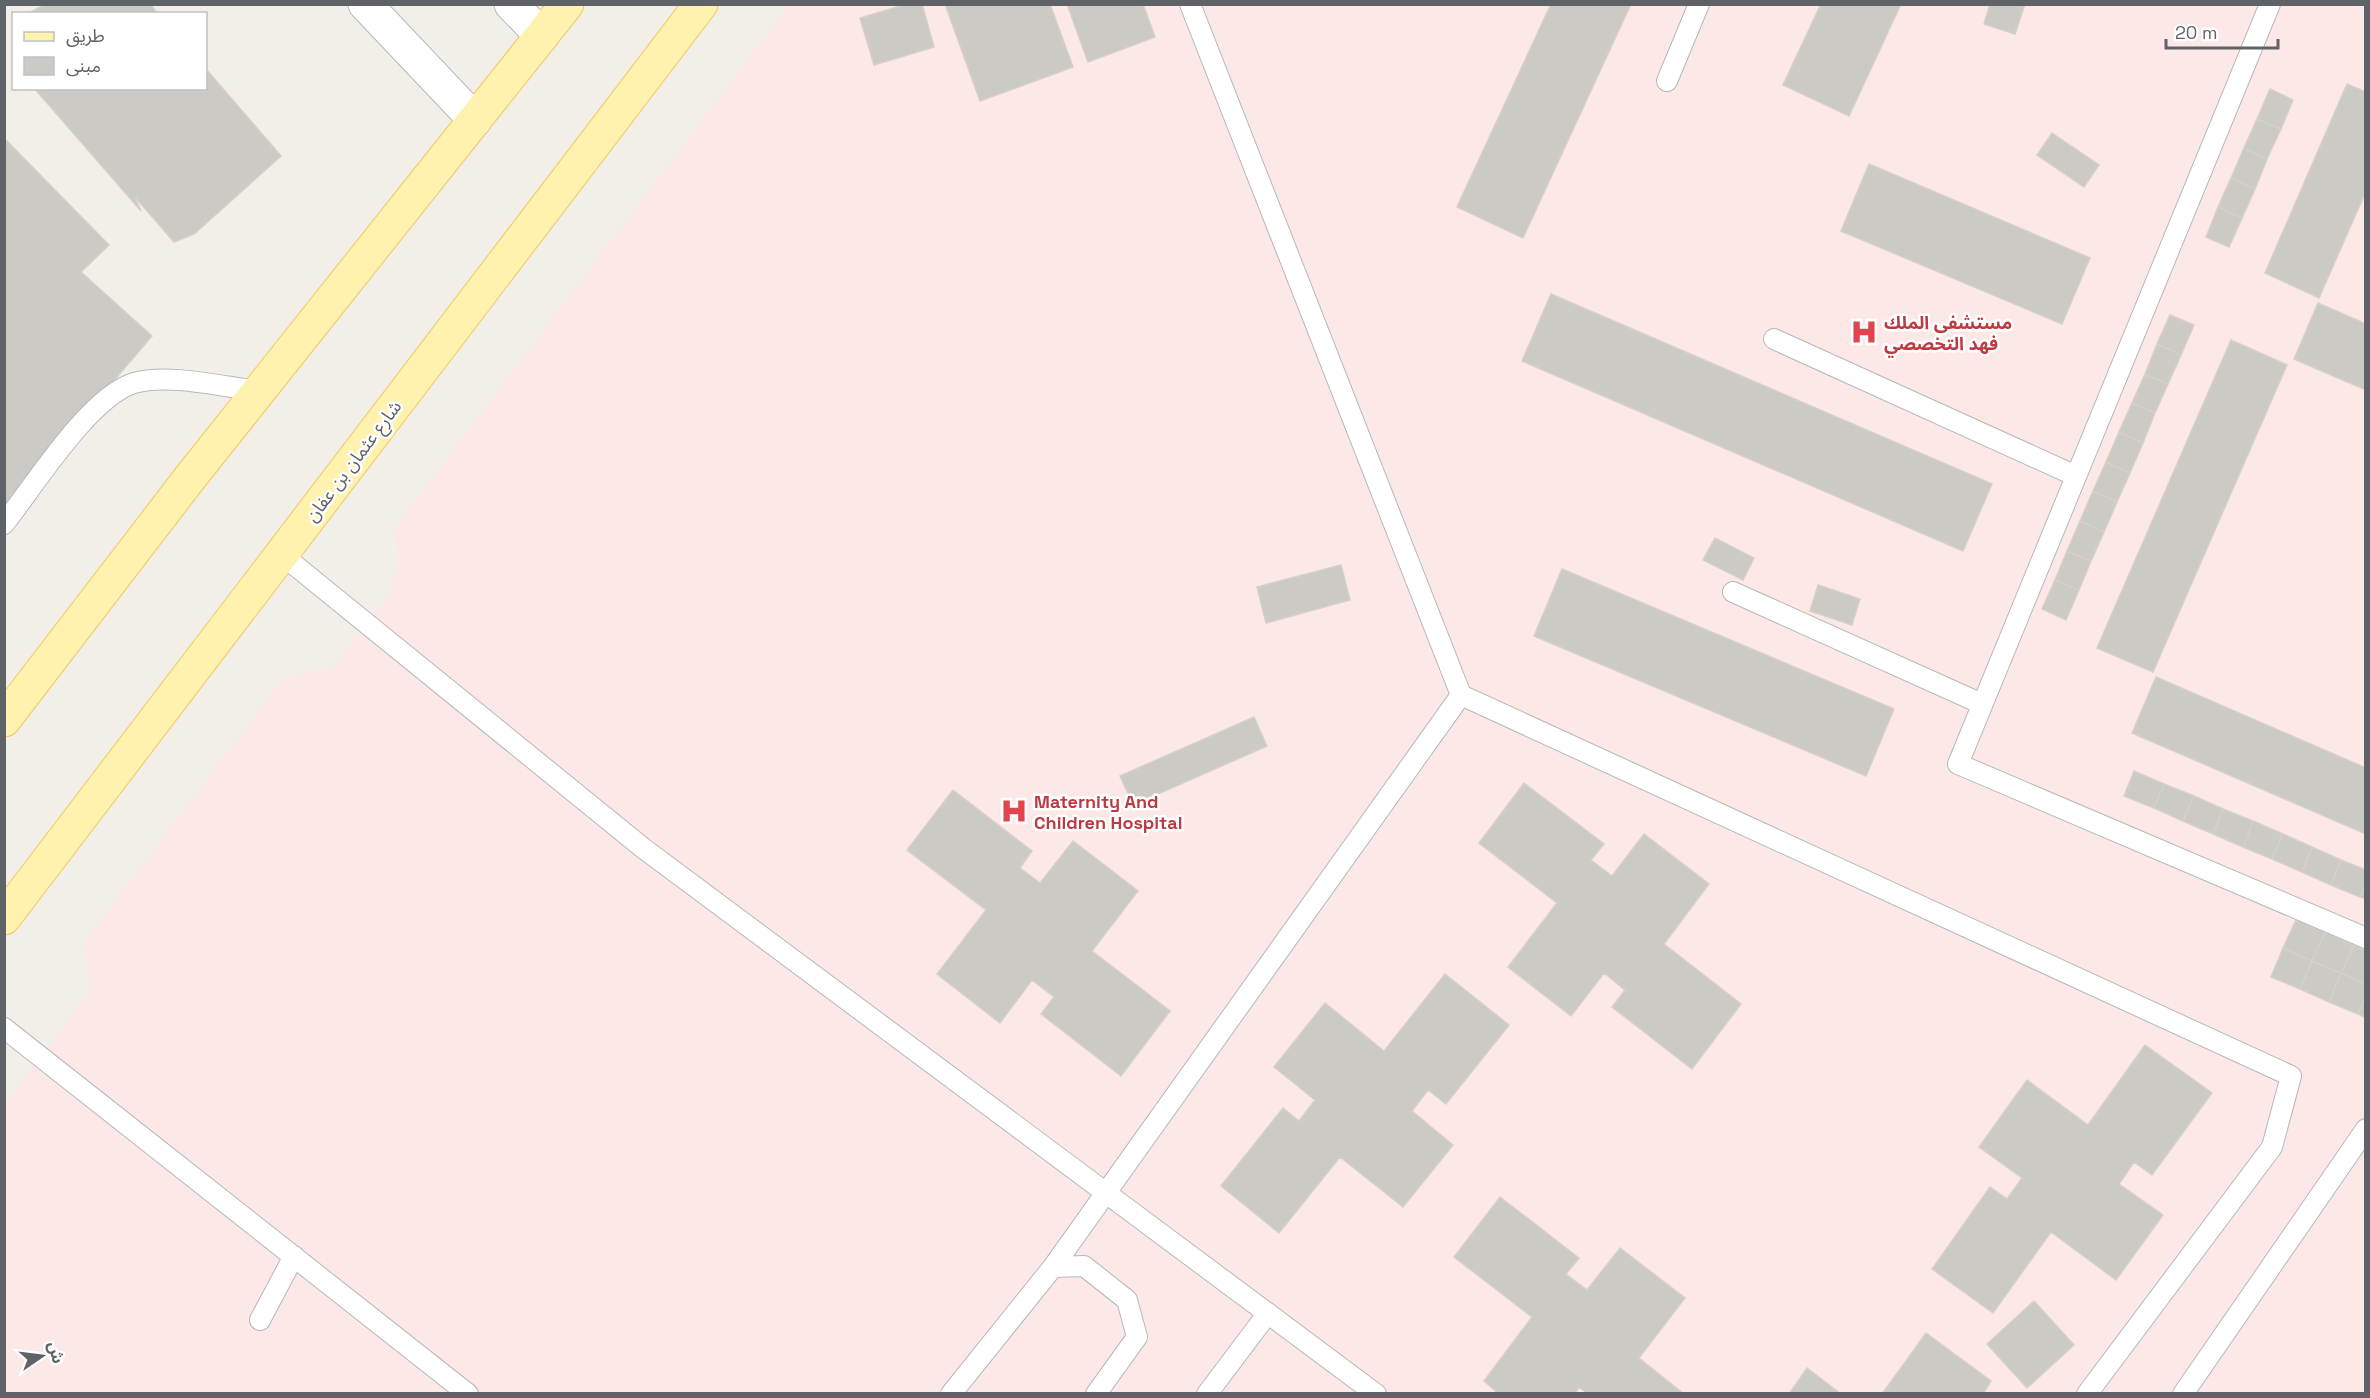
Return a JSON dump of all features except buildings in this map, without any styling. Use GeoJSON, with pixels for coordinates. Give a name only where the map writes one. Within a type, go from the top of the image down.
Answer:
{"type":"FeatureCollection","features":[{"type":"Feature","properties":{"kind":"main road"},"geometry":{"type":"LineString","coordinates":[[4,720],[258,391],[567,4]]}},
{"type":"Feature","properties":{"kind":"main road","name":"شارع عثمان بن عفان"},"geometry":{"type":"LineString","coordinates":[[4,918],[701,4]]}},
{"type":"Feature","properties":{"kind":"street"},"geometry":{"type":"LineString","coordinates":[[365,4],[475,120]]}},
{"type":"Feature","properties":{"kind":"street"},"geometry":{"type":"LineString","coordinates":[[511,4],[542,36]]}},
{"type":"Feature","properties":{"kind":"lane"},"geometry":{"type":"LineString","coordinates":[[1190,4],[1461,695],[2292,1076],[2272,1147],[2087,1394]]}},
{"type":"Feature","properties":{"kind":"lane"},"geometry":{"type":"LineString","coordinates":[[1667,81],[1699,4]]}},
{"type":"Feature","properties":{"kind":"lane"},"geometry":{"type":"LineString","coordinates":[[2270,4],[1958,764],[2366,938]]}},
{"type":"Feature","properties":{"kind":"lane"},"geometry":{"type":"LineString","coordinates":[[1774,339],[2076,476]]}},
{"type":"Feature","properties":{"kind":"lane"},"geometry":{"type":"LineString","coordinates":[[4,524],[74,433],[105,398],[134,383],[164,380],[258,391]]}},
{"type":"Feature","properties":{"kind":"lane"},"geometry":{"type":"LineString","coordinates":[[281,554],[643,848],[1376,1394]]}},
{"type":"Feature","properties":{"kind":"lane"},"geometry":{"type":"LineString","coordinates":[[1732,592],[1982,704]]}},
{"type":"Feature","properties":{"kind":"lane"},"geometry":{"type":"LineString","coordinates":[[951,1394],[1053,1267],[1107,1194],[1461,695]]}},
{"type":"Feature","properties":{"kind":"lane"},"geometry":{"type":"LineString","coordinates":[[4,1028],[468,1394]]}},
{"type":"Feature","properties":{"kind":"lane"},"geometry":{"type":"LineString","coordinates":[[2183,1394],[2366,1129]]}},
{"type":"Feature","properties":{"kind":"lane"},"geometry":{"type":"LineString","coordinates":[[260,1320],[294,1256]]}},
{"type":"Feature","properties":{"kind":"lane"},"geometry":{"type":"LineString","coordinates":[[1053,1267],[1084,1266],[1127,1300],[1137,1337],[1096,1394]]}},
{"type":"Feature","properties":{"kind":"lane"},"geometry":{"type":"LineString","coordinates":[[1208,1394],[1268,1314]]}},
{"type":"Feature","properties":{"kind":"shaded area","name":"Maternity And Children Hospital"},"geometry":{"type":"Polygon","coordinates":[[[788,5],[2365,5],[2365,1393],[5,1394],[5,1099],[10,1098],[91,990],[83,944],[283,678],[333,668],[390,594],[399,559],[394,529],[788,5]]]}},
{"type":"Feature","properties":{"kind":"place","name":"مستشفى الملك فهد التخصصي"},"geometry":{"type":"Point","coordinates":[1864,332]}},
{"type":"Feature","properties":{"kind":"place","name":"Maternity And Children Hospital"},"geometry":{"type":"Point","coordinates":[1014,811]}}]}
